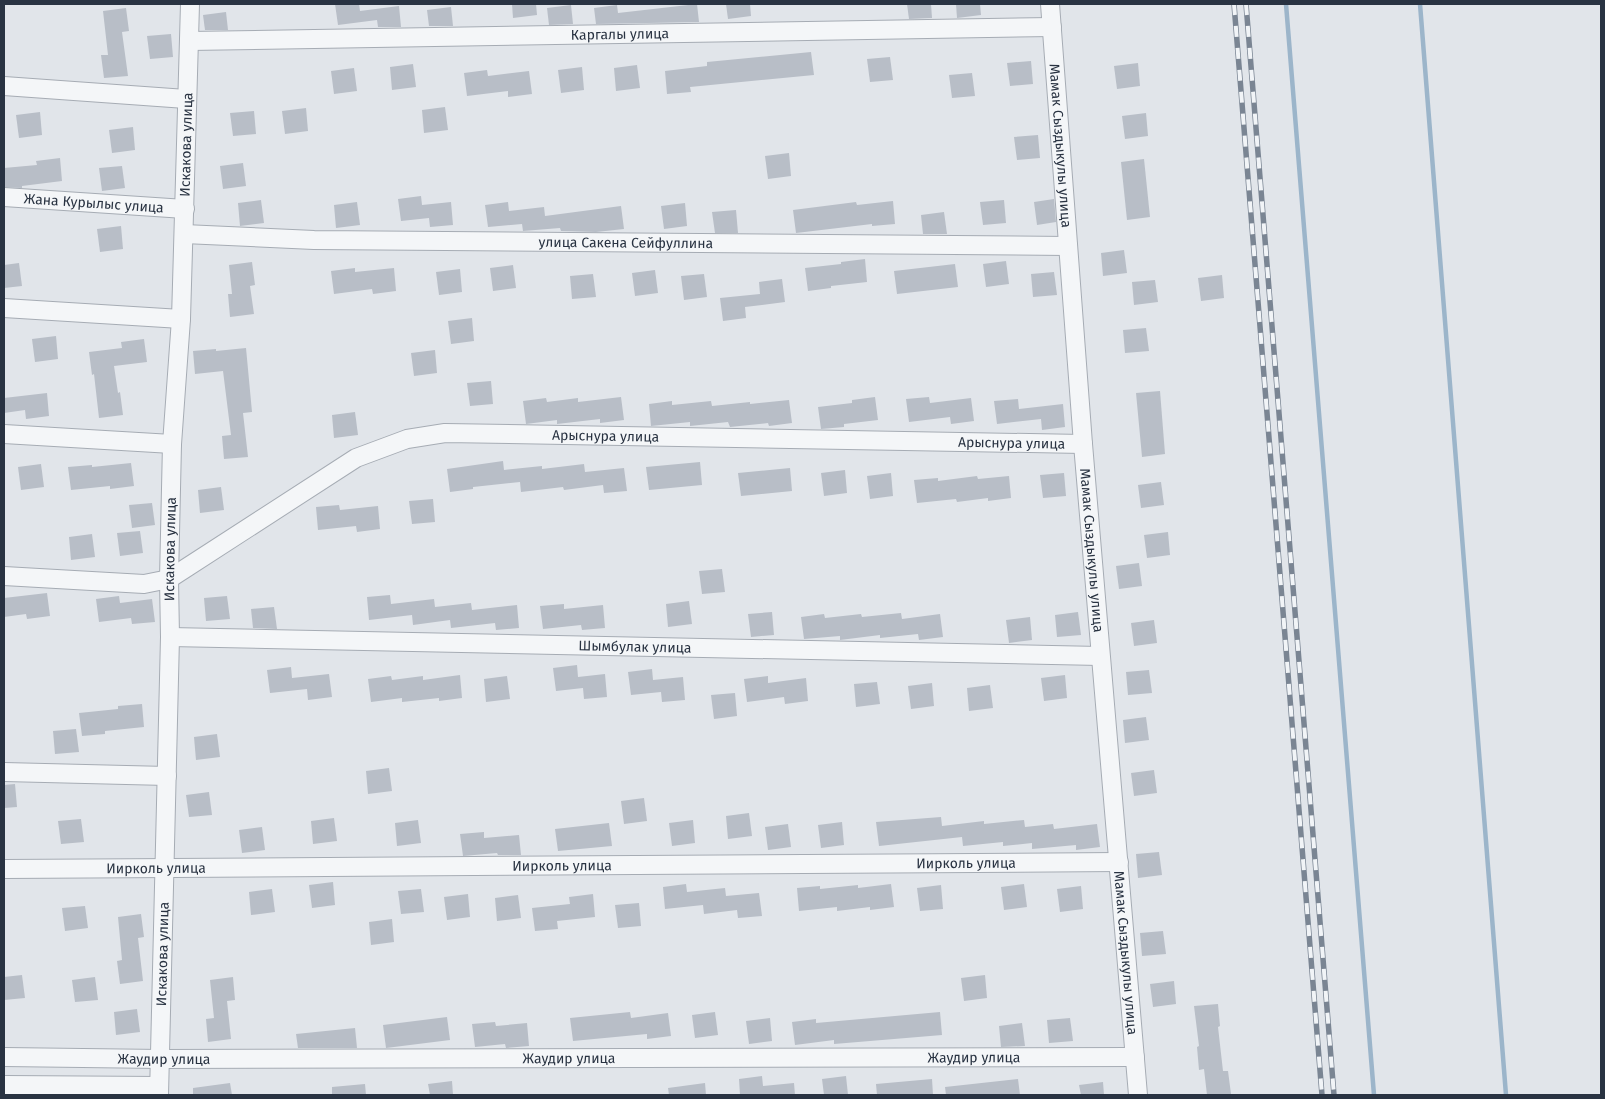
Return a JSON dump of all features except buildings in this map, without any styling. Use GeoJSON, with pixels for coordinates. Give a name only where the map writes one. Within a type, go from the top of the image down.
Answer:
{"type":"FeatureCollection","features":[{"type":"Feature","properties":{"kind":"street","name":"Искакова улица"},"geometry":{"type":"LineString","coordinates":[[159,1090],[170,638],[169,579],[172,444],[181,319],[190,4]]}},
{"type":"Feature","properties":{"kind":"street","name":"Мамак Сыздыкулы улица"},"geometry":{"type":"LineString","coordinates":[[1050,4],[1100,656],[1138,1095]]}},
{"type":"Feature","properties":{"kind":"street","name":"Каргалы улица"},"geometry":{"type":"LineString","coordinates":[[189,41],[1052,27]]}},
{"type":"Feature","properties":{"kind":"street"},"geometry":{"type":"LineString","coordinates":[[4,86],[186,99]]}},
{"type":"Feature","properties":{"kind":"street","name":"Жана Курылыс улица"},"geometry":{"type":"LineString","coordinates":[[4,197],[184,209]]}},
{"type":"Feature","properties":{"kind":"street","name":"улица Сакена Сейфуллина"},"geometry":{"type":"LineString","coordinates":[[184,234],[314,240],[1068,246]]}},
{"type":"Feature","properties":{"kind":"street"},"geometry":{"type":"LineString","coordinates":[[4,308],[181,319]]}},
{"type":"Feature","properties":{"kind":"street","name":"Арыснура улица"},"geometry":{"type":"LineString","coordinates":[[169,579],[356,458],[407,439],[445,433],[1083,444]]}},
{"type":"Feature","properties":{"kind":"street"},"geometry":{"type":"LineString","coordinates":[[4,434],[172,444]]}},
{"type":"Feature","properties":{"kind":"street"},"geometry":{"type":"LineString","coordinates":[[4,576],[144,584],[169,579]]}},
{"type":"Feature","properties":{"kind":"street","name":"Шымбулак улица"},"geometry":{"type":"LineString","coordinates":[[170,638],[1100,656]]}},
{"type":"Feature","properties":{"kind":"street"},"geometry":{"type":"LineString","coordinates":[[4,772],[167,776]]}},
{"type":"Feature","properties":{"kind":"street","name":"Иирколь улица"},"geometry":{"type":"LineString","coordinates":[[4,869],[1119,862]]}},
{"type":"Feature","properties":{"kind":"street","name":"Жаудир улица"},"geometry":{"type":"LineString","coordinates":[[4,1058],[1135,1057]]}},
{"type":"Feature","properties":{"kind":"street"},"geometry":{"type":"LineString","coordinates":[[5,1088],[159,1090]]}},
{"type":"Feature","properties":{"kind":"waterway"},"geometry":{"type":"LineString","coordinates":[[1286,4],[1374,1095]]}},
{"type":"Feature","properties":{"kind":"waterway"},"geometry":{"type":"LineString","coordinates":[[1420,4],[1506,1095]]}},
{"type":"Feature","properties":{"kind":"railway"},"geometry":{"type":"LineString","coordinates":[[1234,4],[1322,1095]]}},
{"type":"Feature","properties":{"kind":"railway"},"geometry":{"type":"LineString","coordinates":[[1246,4],[1334,1095]]}}]}
